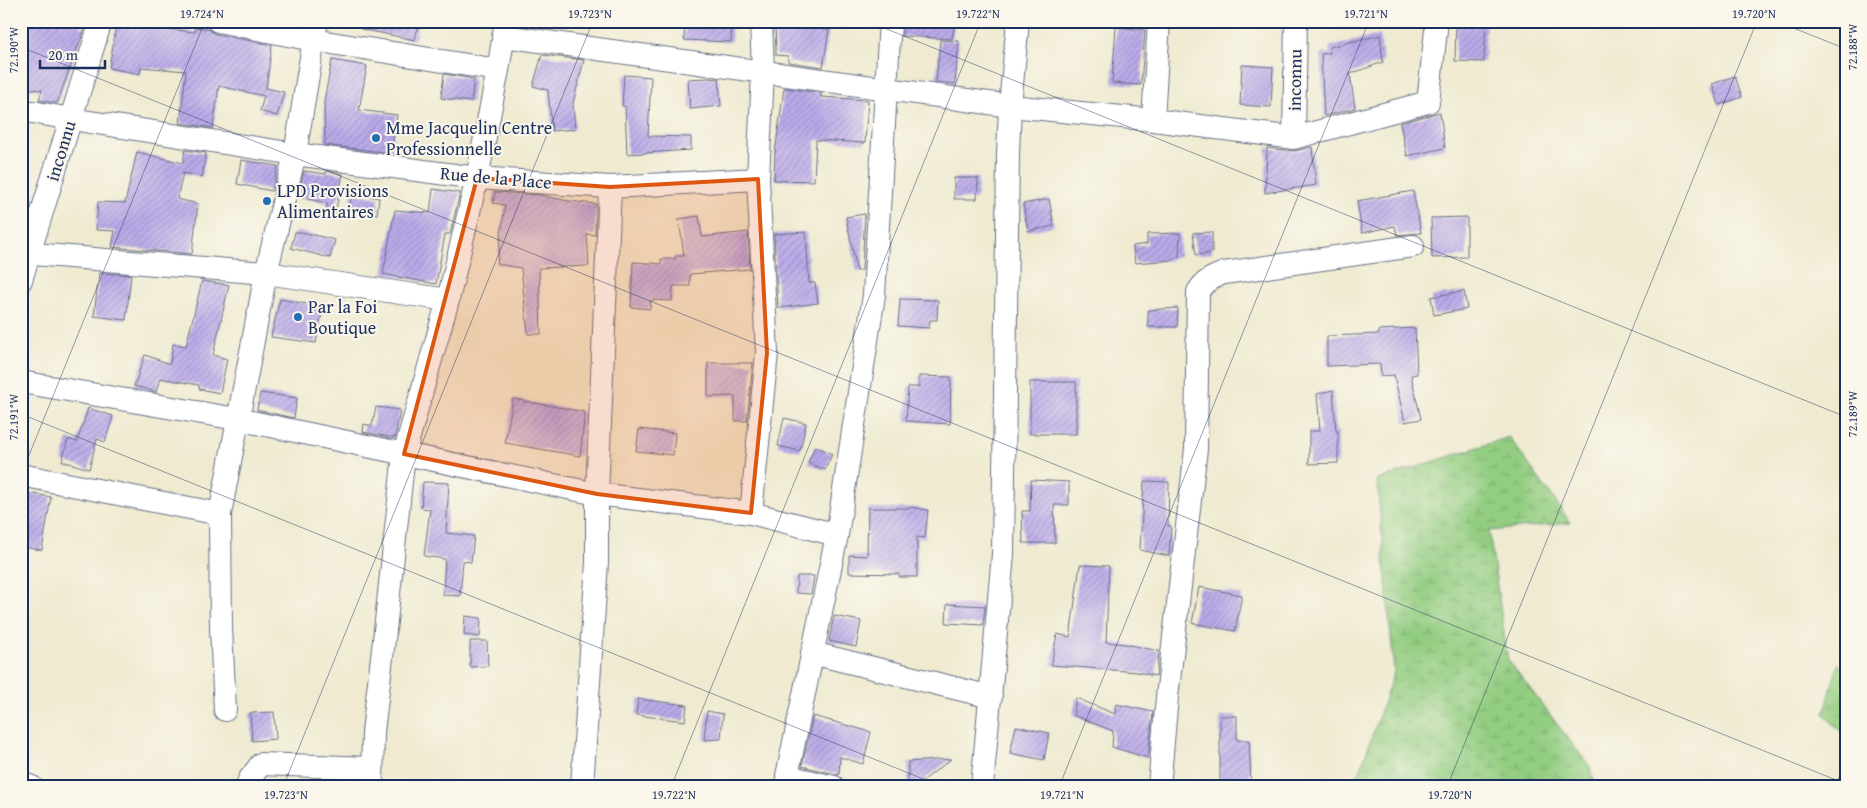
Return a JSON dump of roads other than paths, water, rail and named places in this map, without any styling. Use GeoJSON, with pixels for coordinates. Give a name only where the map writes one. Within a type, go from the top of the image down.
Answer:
{"type":"FeatureCollection","features":[{"type":"Feature","properties":{"kind":"street","name":"inconnu"},"geometry":{"type":"LineString","coordinates":[[21,280],[26,253],[71,119],[101,21]]}},
{"type":"Feature","properties":{"kind":"street"},"geometry":{"type":"LineString","coordinates":[[218,21],[315,30],[498,70]]}},
{"type":"Feature","properties":{"kind":"street"},"geometry":{"type":"LineString","coordinates":[[750,513],[766,353],[758,179],[763,72],[761,21]]}},
{"type":"Feature","properties":{"kind":"street"},"geometry":{"type":"LineString","coordinates":[[834,787],[787,776],[837,535],[874,295],[890,21]]}},
{"type":"Feature","properties":{"kind":"street"},"geometry":{"type":"LineString","coordinates":[[982,787],[1003,554],[1010,106],[1018,21]]}},
{"type":"Feature","properties":{"kind":"street"},"geometry":{"type":"LineString","coordinates":[[1153,120],[1159,21]]}},
{"type":"Feature","properties":{"kind":"street","name":"inconnu"},"geometry":{"type":"LineString","coordinates":[[1294,138],[1296,21]]}},
{"type":"Feature","properties":{"kind":"street"},"geometry":{"type":"LineString","coordinates":[[247,787],[249,780],[261,764],[372,778],[373,732],[384,649],[404,454],[448,300],[477,178],[504,29],[763,72],[887,90],[1294,138],[1428,102],[1438,21]]}},
{"type":"Feature","properties":{"kind":"street"},"geometry":{"type":"LineString","coordinates":[[225,710],[221,628],[220,514],[266,273],[295,154],[315,30]]}},
{"type":"Feature","properties":{"kind":"street","name":"Rue de la Place"},"geometry":{"type":"LineString","coordinates":[[21,110],[295,154],[477,178],[610,187],[758,179]]}},
{"type":"Feature","properties":{"kind":"street"},"geometry":{"type":"LineString","coordinates":[[582,787],[597,562],[597,494],[610,187]]}},
{"type":"Feature","properties":{"kind":"street"},"geometry":{"type":"LineString","coordinates":[[1158,787],[1196,450],[1198,292],[1212,278],[1224,272],[1413,246]]}},
{"type":"Feature","properties":{"kind":"street"},"geometry":{"type":"LineString","coordinates":[[26,253],[266,273],[448,300]]}},
{"type":"Feature","properties":{"kind":"street"},"geometry":{"type":"LineString","coordinates":[[21,382],[237,419],[597,494],[750,513],[837,535]]}},
{"type":"Feature","properties":{"kind":"street"},"geometry":{"type":"LineString","coordinates":[[21,475],[220,514]]}},
{"type":"Feature","properties":{"kind":"street"},"geometry":{"type":"LineString","coordinates":[[812,653],[991,697]]}},
{"type":"Feature","properties":{"kind":"street"},"geometry":{"type":"LineString","coordinates":[[21,783],[32,787]]}},
{"type":"Feature","properties":{"kind":"place","name":"Mme Jacquelin Centre Professionnelle"},"geometry":{"type":"Point","coordinates":[376,138]}},
{"type":"Feature","properties":{"kind":"place","name":"LPD Provisions Alimentaires"},"geometry":{"type":"Point","coordinates":[267,201]}},
{"type":"Feature","properties":{"kind":"place","name":"Par la Foi Boutique"},"geometry":{"type":"Point","coordinates":[298,317]}}]}
